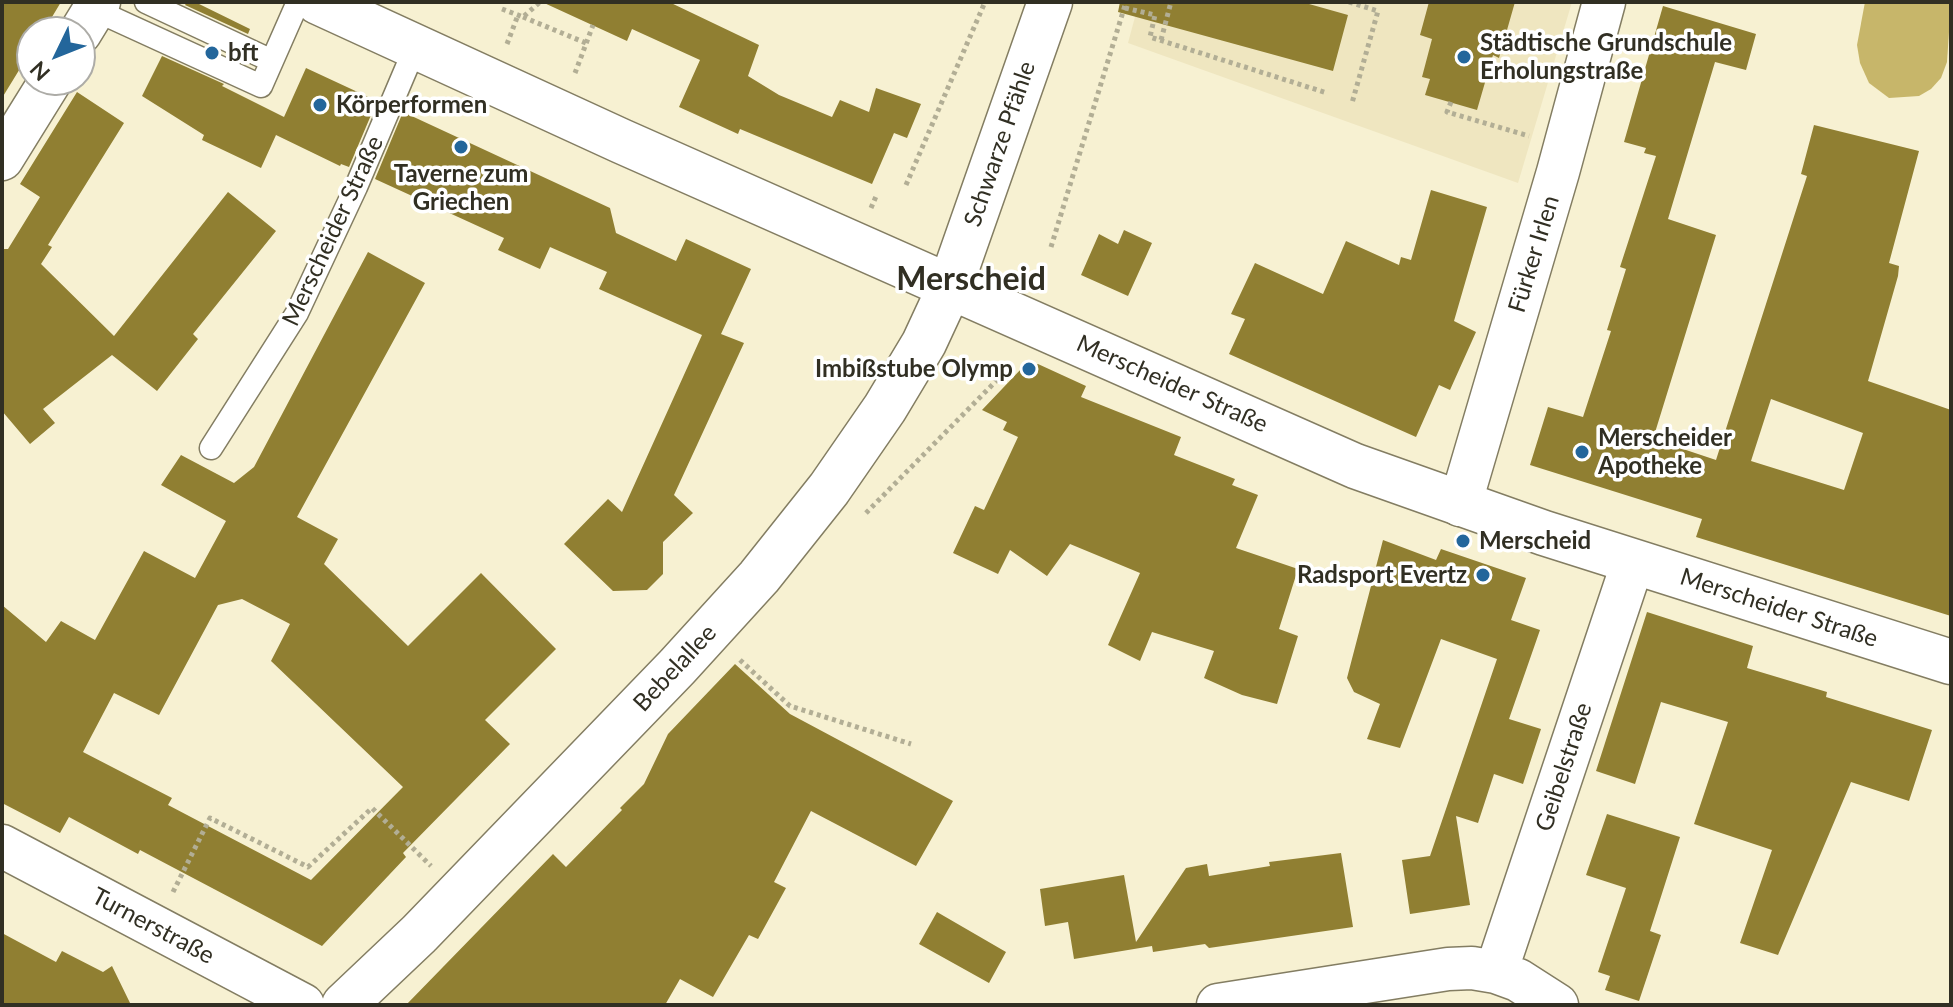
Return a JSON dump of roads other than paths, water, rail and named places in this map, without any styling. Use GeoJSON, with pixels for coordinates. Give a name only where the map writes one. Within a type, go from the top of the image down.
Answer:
{"type":"FeatureCollection","features":[{"type":"Feature","properties":{"kind":"main road","name":"Merscheider Straße"},"geometry":{"type":"LineString","coordinates":[[318,2],[1308,446],[1460,505],[1951,662]]}},
{"type":"Feature","properties":{"kind":"main road","name":"Schwarze Pfähle"},"geometry":{"type":"LineString","coordinates":[[950,287],[1050,2]]}},
{"type":"Feature","properties":{"kind":"main road","name":"Bebelallee"},"geometry":{"type":"LineString","coordinates":[[344,1005],[520,832],[759,577],[829,489],[885,408],[924,343],[950,287]]}},
{"type":"Feature","properties":{"kind":"street","name":"Fürker Irlen"},"geometry":{"type":"LineString","coordinates":[[1460,505],[1604,2]]}},
{"type":"Feature","properties":{"kind":"street"},"geometry":{"type":"LineString","coordinates":[[2,159],[41,96]]}},
{"type":"Feature","properties":{"kind":"street","name":"Geibelstraße"},"geometry":{"type":"LineString","coordinates":[[1496,972],[1633,562]]}},
{"type":"Feature","properties":{"kind":"street","name":"Turnerstraße"},"geometry":{"type":"LineString","coordinates":[[2,846],[303,1005]]}},
{"type":"Feature","properties":{"kind":"street"},"geometry":{"type":"LineString","coordinates":[[1218,1005],[1448,969],[1496,972],[1529,986],[1557,1005]]}},
{"type":"Feature","properties":{"kind":"lane"},"geometry":{"type":"LineString","coordinates":[[146,2],[272,61]]}},
{"type":"Feature","properties":{"kind":"lane"},"geometry":{"type":"LineString","coordinates":[[91,15],[261,86],[298,2]]}},
{"type":"Feature","properties":{"kind":"lane","name":"Merscheider Straße"},"geometry":{"type":"LineString","coordinates":[[211,448],[297,313],[356,187],[415,48]]}},
{"type":"Feature","properties":{"kind":"place","name":"bft"},"geometry":{"type":"Point","coordinates":[212,53]}},
{"type":"Feature","properties":{"kind":"place","name":"Städtische Grundschule Erholungstraße"},"geometry":{"type":"Point","coordinates":[1464,57]}},
{"type":"Feature","properties":{"kind":"place","name":"Körperformen"},"geometry":{"type":"Point","coordinates":[320,105]}},
{"type":"Feature","properties":{"kind":"place","name":"Taverne zum Griechen"},"geometry":{"type":"Point","coordinates":[461,147]}},
{"type":"Feature","properties":{"kind":"place","name":"Imbißstube Olymp"},"geometry":{"type":"Point","coordinates":[1029,369]}},
{"type":"Feature","properties":{"kind":"place","name":"Merscheider Apotheke"},"geometry":{"type":"Point","coordinates":[1582,452]}},
{"type":"Feature","properties":{"kind":"place","name":"Merscheid"},"geometry":{"type":"Point","coordinates":[1463,541]}},
{"type":"Feature","properties":{"kind":"place","name":"Radsport Evertz"},"geometry":{"type":"Point","coordinates":[1483,575]}},
{"type":"Feature","properties":{"kind":"district","name":"Merscheid"},"geometry":{"type":"Point","coordinates":[971,280]}}]}
